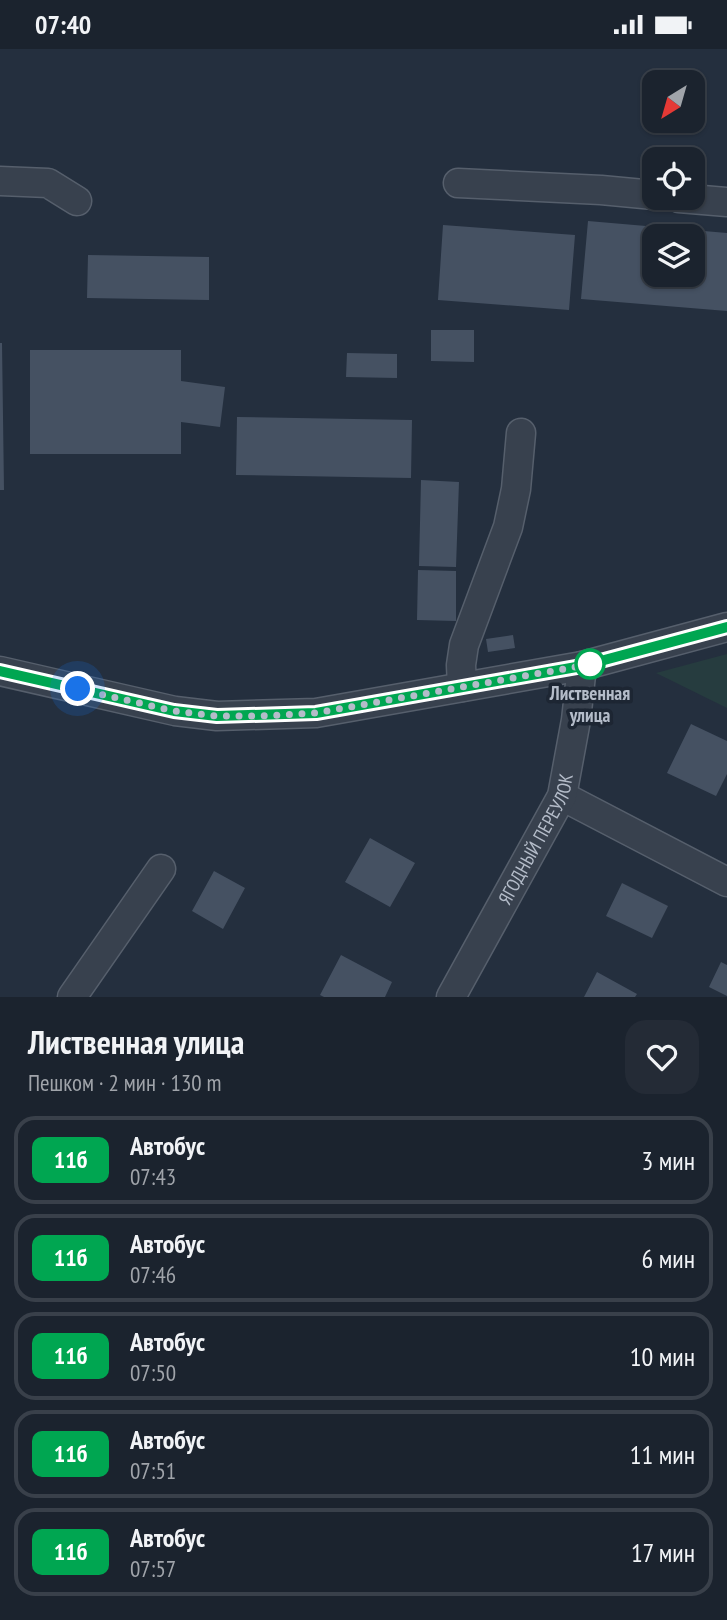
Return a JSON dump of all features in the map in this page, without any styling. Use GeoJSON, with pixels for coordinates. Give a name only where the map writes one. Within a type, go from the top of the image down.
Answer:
{"type":"FeatureCollection","features":[{"type":"Feature","properties":{"kind":"street"},"geometry":{"type":"LineString","coordinates":[[0,181],[48,183],[77,201]]}},
{"type":"Feature","properties":{"kind":"street"},"geometry":{"type":"LineString","coordinates":[[458,183],[642,194]]}},
{"type":"Feature","properties":{"kind":"street"},"geometry":{"type":"LineString","coordinates":[[705,200],[727,202]]}},
{"type":"Feature","properties":{"kind":"street"},"geometry":{"type":"LineString","coordinates":[[462,687],[464,645],[508,527],[516,489],[521,433]]}},
{"type":"Feature","properties":{"kind":"street"},"geometry":{"type":"LineString","coordinates":[[0,671],[163,709],[217,716],[316,713],[582,666],[727,627]]}},
{"type":"Feature","properties":{"kind":"street","name":"ЯГОДНЫЙ ПЕРЕУЛОК"},"geometry":{"type":"LineString","coordinates":[[452,997],[562,796],[576,720],[582,666]]}},
{"type":"Feature","properties":{"kind":"street"},"geometry":{"type":"LineString","coordinates":[[562,796],[727,882]]}},
{"type":"Feature","properties":{"kind":"street"},"geometry":{"type":"LineString","coordinates":[[72,997],[161,869]]}},
{"type":"Feature","properties":{"kind":"green space"},"geometry":{"type":"Polygon","coordinates":[[[727,654],[727,708],[656,673],[727,654]]]}},
{"type":"Feature","properties":{"kind":"building"},"geometry":{"type":"Polygon","coordinates":[[[588,221],[642,226],[642,287],[705,287],[705,231],[727,233],[727,311],[581,299],[588,221]]]}},
{"type":"Feature","properties":{"kind":"building"},"geometry":{"type":"Polygon","coordinates":[[[443,225],[575,235],[569,310],[438,300],[443,225]]]}},
{"type":"Feature","properties":{"kind":"building"},"geometry":{"type":"Polygon","coordinates":[[[88,255],[209,257],[209,300],[87,298],[88,255]]]}},
{"type":"Feature","properties":{"kind":"building"},"geometry":{"type":"Polygon","coordinates":[[[431,330],[474,330],[474,362],[431,361],[431,330]]]}},
{"type":"Feature","properties":{"kind":"building"},"geometry":{"type":"Polygon","coordinates":[[[2,343],[4,490],[0,490],[2,343]]]}},
{"type":"Feature","properties":{"kind":"building"},"geometry":{"type":"Polygon","coordinates":[[[30,350],[181,350],[181,381],[225,387],[220,427],[181,422],[181,454],[30,454],[30,350]]]}},
{"type":"Feature","properties":{"kind":"building"},"geometry":{"type":"Polygon","coordinates":[[[347,353],[397,354],[397,378],[346,377],[347,353]]]}},
{"type":"Feature","properties":{"kind":"building"},"geometry":{"type":"Polygon","coordinates":[[[237,417],[412,420],[411,478],[236,475],[237,417]]]}},
{"type":"Feature","properties":{"kind":"building"},"geometry":{"type":"Polygon","coordinates":[[[421,480],[459,482],[456,567],[419,566],[421,480]]]}},
{"type":"Feature","properties":{"kind":"building"},"geometry":{"type":"Polygon","coordinates":[[[418,570],[456,571],[456,621],[417,620],[418,570]]]}},
{"type":"Feature","properties":{"kind":"building"},"geometry":{"type":"Polygon","coordinates":[[[513,635],[515,648],[488,652],[486,639],[513,635]]]}},
{"type":"Feature","properties":{"kind":"building"},"geometry":{"type":"Polygon","coordinates":[[[691,724],[727,741],[727,774],[716,796],[667,773],[691,724]]]}},
{"type":"Feature","properties":{"kind":"building"},"geometry":{"type":"Polygon","coordinates":[[[370,838],[415,863],[390,907],[345,882],[370,838]]]}},
{"type":"Feature","properties":{"kind":"building"},"geometry":{"type":"Polygon","coordinates":[[[214,871],[245,888],[223,929],[192,911],[214,871]]]}},
{"type":"Feature","properties":{"kind":"building"},"geometry":{"type":"Polygon","coordinates":[[[622,883],[668,906],[652,938],[606,916],[622,883]]]}},
{"type":"Feature","properties":{"kind":"building"},"geometry":{"type":"Polygon","coordinates":[[[341,955],[392,982],[385,997],[320,995],[341,955]]]}},
{"type":"Feature","properties":{"kind":"building"},"geometry":{"type":"Polygon","coordinates":[[[721,962],[727,965],[727,996],[709,987],[721,962]]]}},
{"type":"Feature","properties":{"kind":"building"},"geometry":{"type":"Polygon","coordinates":[[[597,972],[637,994],[635,997],[584,997],[597,972]]]}},
{"type":"Feature","properties":{"kind":"bus line","name":"11б"},"geometry":{"type":"LineString","coordinates":[[0,671],[174,711],[217,716],[316,713],[582,666],[727,627]]}},
{"type":"Feature","properties":{"kind":"place","name":"Лиственная улица"},"geometry":{"type":"Point","coordinates":[590,664]}},
{"type":"Feature","properties":{"kind":"route"},"geometry":{"type":"LineString","coordinates":[[78,689],[174,711],[217,716],[261,716],[316,713],[590,664]]}}]}
